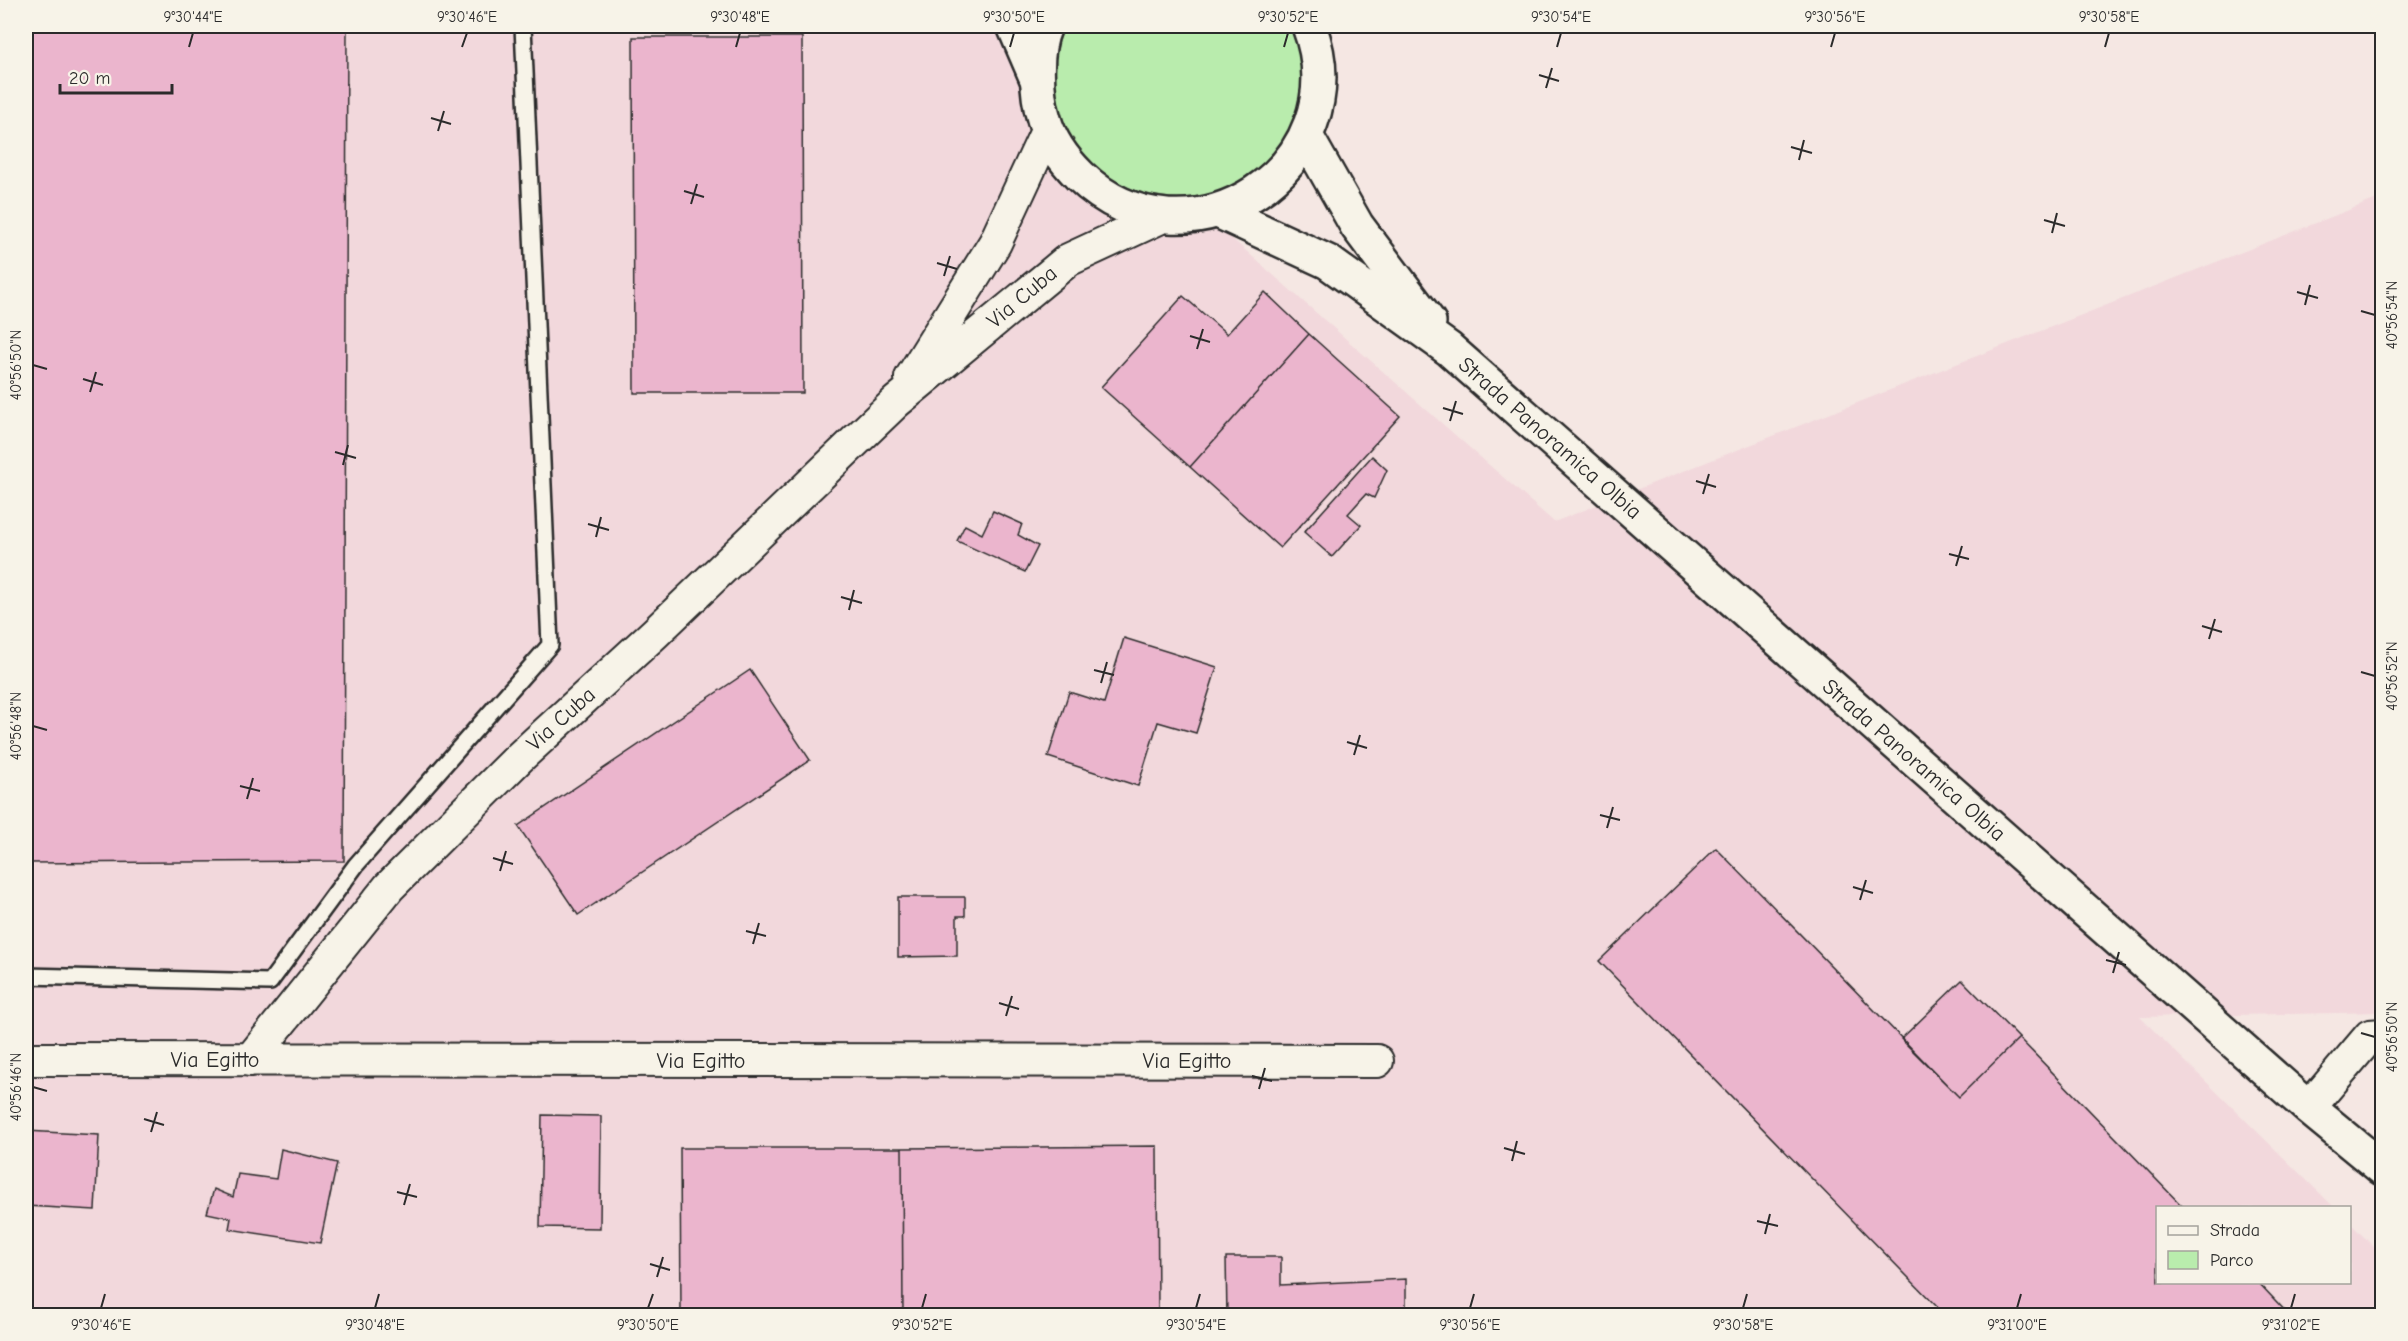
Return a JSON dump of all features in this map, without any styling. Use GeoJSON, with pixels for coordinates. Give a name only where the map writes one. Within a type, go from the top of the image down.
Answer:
{"type":"FeatureCollection","features":[{"type":"Feature","properties":{"kind":"main road"},"geometry":{"type":"LineString","coordinates":[[1014,26],[1036,76]]}},
{"type":"Feature","properties":{"kind":"main road"},"geometry":{"type":"LineString","coordinates":[[1045,26],[1036,76],[1039,104],[1047,131],[1067,163],[1094,189],[1126,206],[1163,216],[1190,216],[1218,211],[1254,195],[1284,169],[1306,136],[1319,93],[1317,47],[1309,26]]}},
{"type":"Feature","properties":{"kind":"main road"},"geometry":{"type":"LineString","coordinates":[[1306,136],[1357,226],[1449,349]]}},
{"type":"Feature","properties":{"kind":"main road"},"geometry":{"type":"LineString","coordinates":[[1218,211],[1328,262],[1449,349]]}},
{"type":"Feature","properties":{"kind":"main road","name":"Strada Panoramica Olbia"},"geometry":{"type":"LineString","coordinates":[[1449,349],[2309,1108],[2382,1168]]}},
{"type":"Feature","properties":{"kind":"street","name":"Via Cuba"},"geometry":{"type":"LineString","coordinates":[[897,402],[995,243],[1047,131]]}},
{"type":"Feature","properties":{"kind":"street","name":"Via Cuba"},"geometry":{"type":"LineString","coordinates":[[250,1060],[389,886],[520,757],[655,633],[897,402],[1068,260],[1163,216]]}},
{"type":"Feature","properties":{"kind":"street"},"geometry":{"type":"LineString","coordinates":[[2309,1108],[2370,1036],[2382,1035]]}},
{"type":"Feature","properties":{"kind":"street","name":"Via Egitto"},"geometry":{"type":"LineString","coordinates":[[26,1059],[1377,1062]]}},
{"type":"Feature","properties":{"kind":"lane"},"geometry":{"type":"LineString","coordinates":[[26,976],[270,982],[356,865],[550,645],[523,26]]}},
{"type":"Feature","properties":{"kind":"shaded area"},"geometry":{"type":"Polygon","coordinates":[[[26,26],[995,26],[1554,522],[2382,197],[2382,1012],[2140,1017],[2333,1206],[2156,1206],[2156,1284],[2351,1284],[2351,1224],[2382,1255],[2382,1315],[26,1315],[26,26]]]}},
{"type":"Feature","properties":{"kind":"green space"},"geometry":{"type":"Polygon","coordinates":[[[1065,26],[1293,26],[1304,77],[1304,91],[1298,113],[1285,139],[1259,171],[1226,190],[1189,198],[1152,195],[1117,182],[1087,159],[1065,128],[1055,88],[1054,72],[1057,48],[1065,26]]]}},
{"type":"Feature","properties":{"kind":"building"},"geometry":{"type":"Polygon","coordinates":[[[26,26],[347,26],[344,861],[26,863],[26,26]]]}},
{"type":"Feature","properties":{"kind":"building"},"geometry":{"type":"Polygon","coordinates":[[[633,37],[802,37],[803,393],[634,393],[633,37]]]}},
{"type":"Feature","properties":{"kind":"building"},"geometry":{"type":"Polygon","coordinates":[[[1265,292],[1309,334],[1190,467],[1101,387],[1183,296],[1227,334],[1265,292]]]}},
{"type":"Feature","properties":{"kind":"building"},"geometry":{"type":"Polygon","coordinates":[[[1309,334],[1400,416],[1280,548],[1190,467],[1309,334]]]}},
{"type":"Feature","properties":{"kind":"building"},"geometry":{"type":"Polygon","coordinates":[[[1372,456],[1387,470],[1374,498],[1366,494],[1348,514],[1361,525],[1332,557],[1304,532],[1372,456]]]}},
{"type":"Feature","properties":{"kind":"building"},"geometry":{"type":"Polygon","coordinates":[[[993,511],[1022,524],[1018,535],[1038,546],[1025,572],[957,541],[965,525],[982,534],[993,511]]]}},
{"type":"Feature","properties":{"kind":"building"},"geometry":{"type":"Polygon","coordinates":[[[1124,638],[1217,667],[1196,733],[1158,722],[1138,786],[1048,757],[1069,692],[1104,703],[1124,638]]]}},
{"type":"Feature","properties":{"kind":"building"},"geometry":{"type":"Polygon","coordinates":[[[750,670],[810,760],[578,915],[518,826],[750,670]]]}},
{"type":"Feature","properties":{"kind":"building"},"geometry":{"type":"Polygon","coordinates":[[[1716,848],[1959,1097],[2019,1038],[2182,1206],[2156,1206],[2156,1284],[2260,1284],[2290,1316],[1946,1316],[1599,961],[1716,848]]]}},
{"type":"Feature","properties":{"kind":"building"},"geometry":{"type":"Polygon","coordinates":[[[898,897],[965,897],[965,916],[957,916],[957,956],[898,957],[898,897]]]}},
{"type":"Feature","properties":{"kind":"building"},"geometry":{"type":"Polygon","coordinates":[[[1962,980],[2019,1038],[1959,1097],[1901,1039],[1962,980]]]}},
{"type":"Feature","properties":{"kind":"building"},"geometry":{"type":"Polygon","coordinates":[[[542,1115],[601,1116],[600,1228],[540,1227],[542,1115]]]}},
{"type":"Feature","properties":{"kind":"building"},"geometry":{"type":"Polygon","coordinates":[[[26,1131],[99,1135],[95,1210],[26,1206],[26,1131]]]}},
{"type":"Feature","properties":{"kind":"building"},"geometry":{"type":"Polygon","coordinates":[[[1157,1146],[1158,1316],[903,1316],[902,1148],[1157,1146]]]}},
{"type":"Feature","properties":{"kind":"building"},"geometry":{"type":"Polygon","coordinates":[[[680,1148],[902,1148],[903,1316],[681,1316],[680,1148]]]}},
{"type":"Feature","properties":{"kind":"building"},"geometry":{"type":"Polygon","coordinates":[[[281,1149],[337,1163],[320,1243],[229,1229],[231,1218],[207,1213],[214,1189],[233,1197],[238,1174],[276,1179],[281,1149]]]}},
{"type":"Feature","properties":{"kind":"building"},"geometry":{"type":"Polygon","coordinates":[[[1226,1257],[1281,1257],[1281,1285],[1406,1279],[1406,1316],[1227,1316],[1226,1257]]]}}]}
